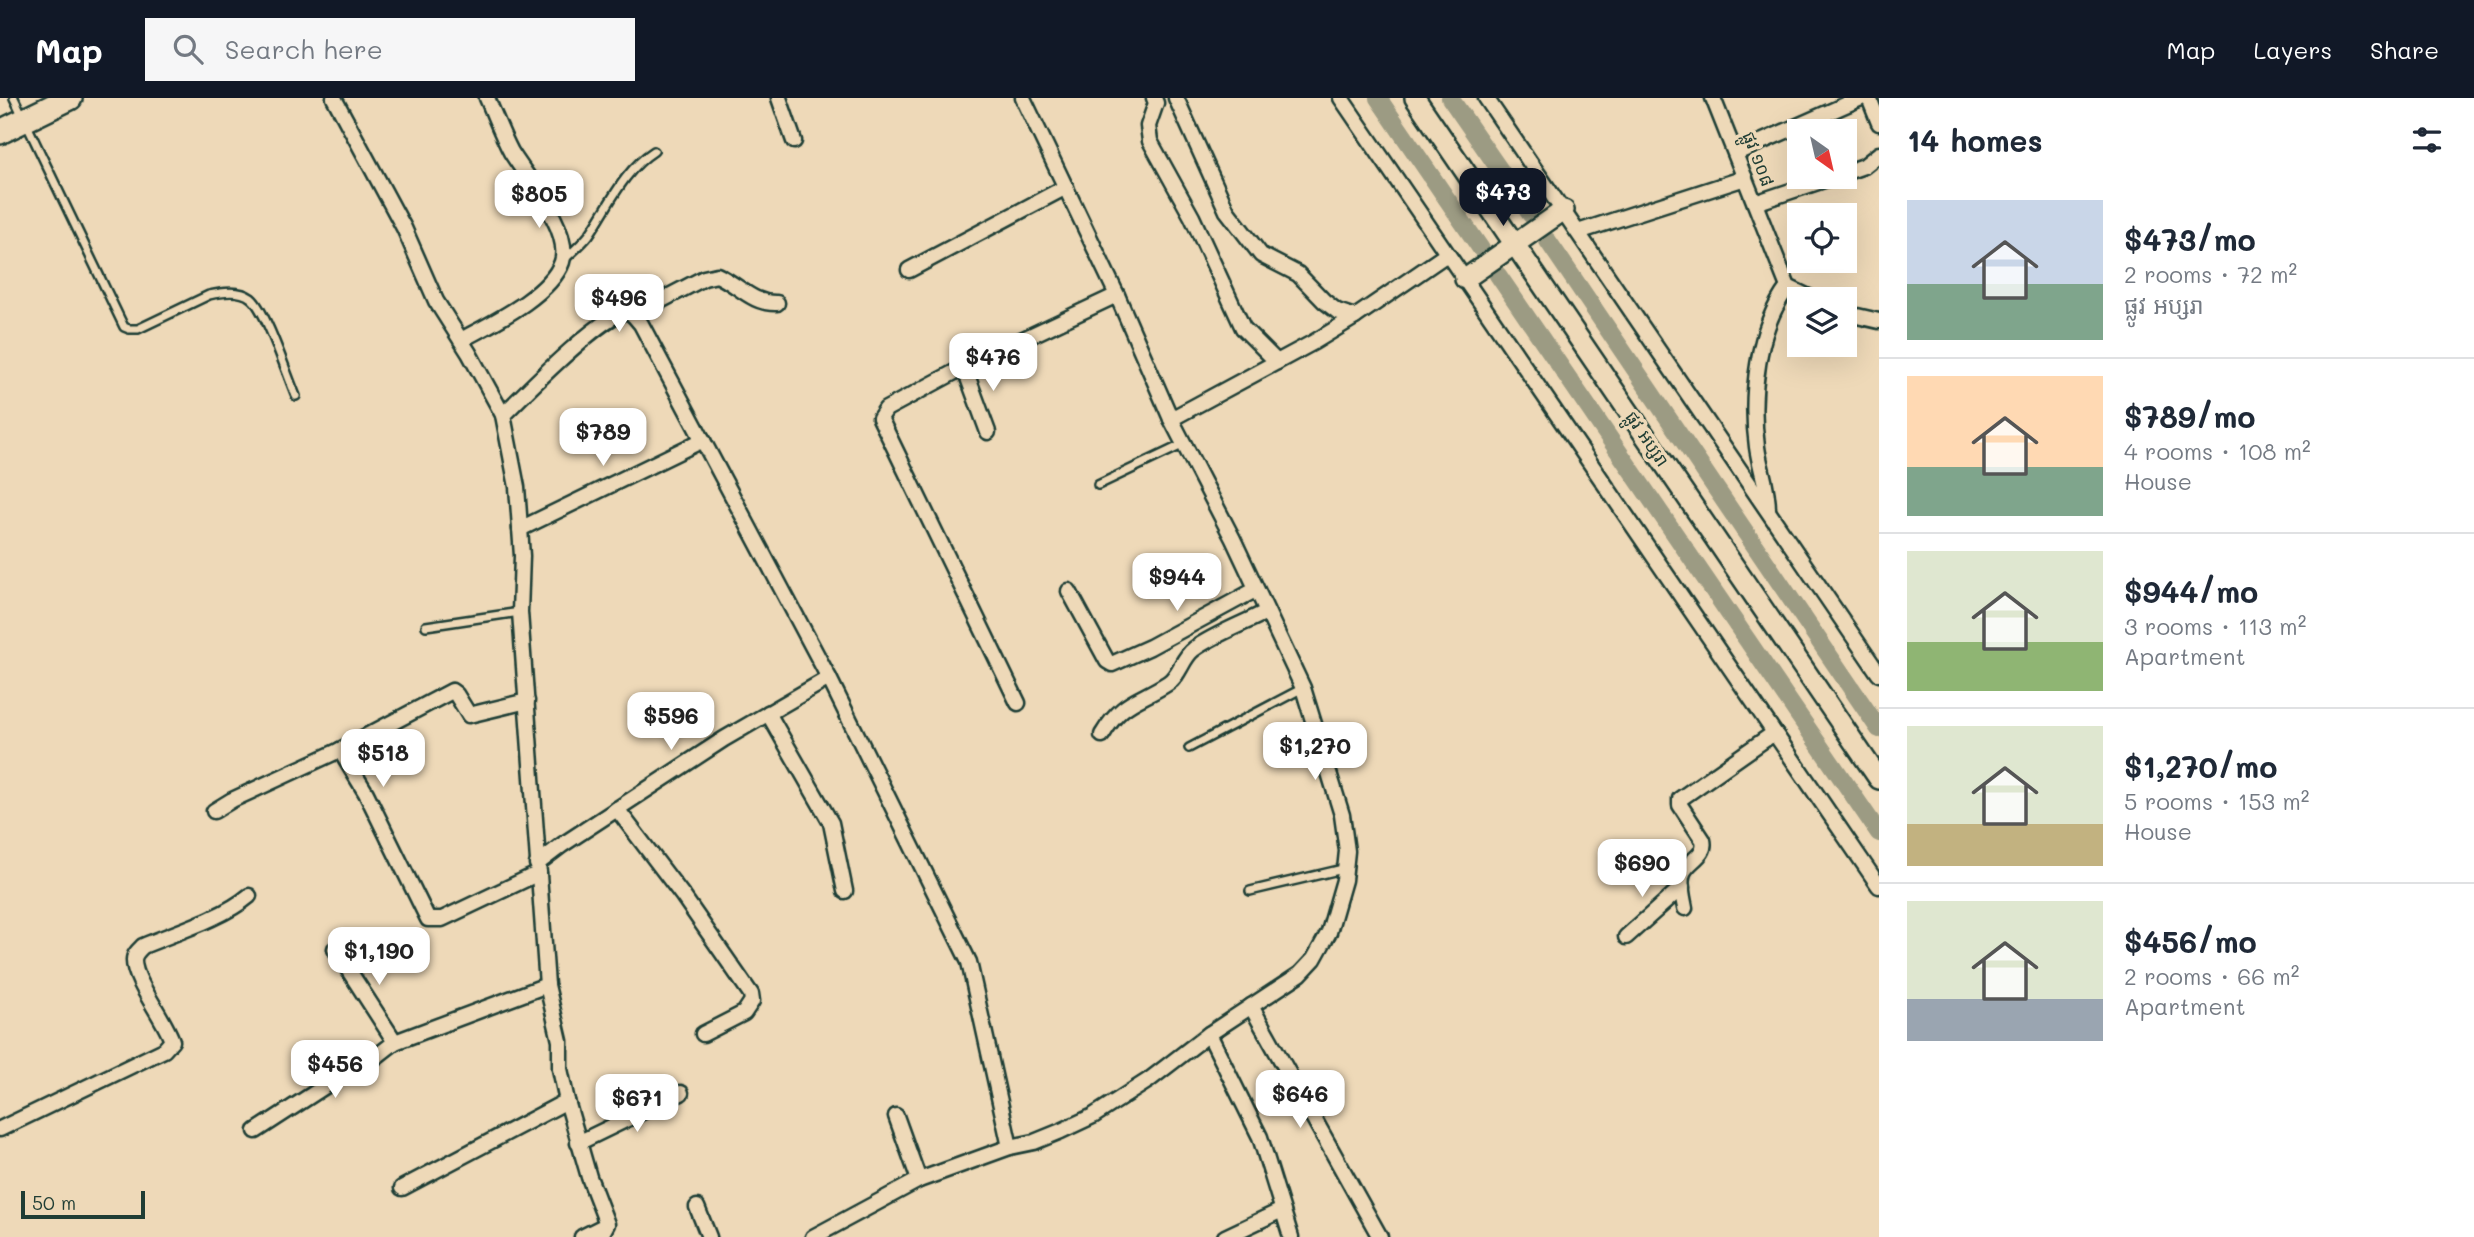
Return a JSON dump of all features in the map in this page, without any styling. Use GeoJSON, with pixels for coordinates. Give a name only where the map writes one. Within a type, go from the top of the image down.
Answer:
{"type":"FeatureCollection","features":[{"type":"Feature","properties":{"kind":"main road"},"geometry":{"type":"LineString","coordinates":[[0,132],[70,98]]}},
{"type":"Feature","properties":{"kind":"main road","name":"ផ្លូវ អប្សរា"},"geometry":{"type":"LineString","coordinates":[[1415,98],[1879,779]]}},
{"type":"Feature","properties":{"kind":"main road"},"geometry":{"type":"LineString","coordinates":[[1465,279],[1564,211]]}},
{"type":"Feature","properties":{"kind":"street"},"geometry":{"type":"LineString","coordinates":[[334,98],[404,228],[436,301],[503,415],[517,487],[522,556],[520,612],[547,985],[560,1041],[560,1069],[567,1101],[603,1231],[582,1237]]}},
{"type":"Feature","properties":{"kind":"street"},"geometry":{"type":"LineString","coordinates":[[461,340],[522,306],[549,281],[562,262],[561,236],[549,209],[511,151],[487,98]]}},
{"type":"Feature","properties":{"kind":"street"},"geometry":{"type":"LineString","coordinates":[[779,98],[794,141]]}},
{"type":"Feature","properties":{"kind":"street"},"geometry":{"type":"LineString","coordinates":[[814,1237],[919,1180],[1043,1138],[1093,1116],[1149,1080],[1209,1034],[1300,974],[1314,959],[1329,932],[1344,880],[1343,869],[1347,852],[1342,815],[1303,688],[1233,540],[1171,419],[1117,295],[1023,98]]}},
{"type":"Feature","properties":{"kind":"street"},"geometry":{"type":"LineString","coordinates":[[1154,98],[1156,103],[1148,126],[1150,141],[1192,217],[1243,328],[1277,362]]}},
{"type":"Feature","properties":{"kind":"street"},"geometry":{"type":"LineString","coordinates":[[1176,98],[1227,211],[1261,255],[1298,274],[1337,311],[1355,317]]}},
{"type":"Feature","properties":{"kind":"street"},"geometry":{"type":"LineString","coordinates":[[1341,98],[1879,886]]}},
{"type":"Feature","properties":{"kind":"street"},"geometry":{"type":"LineString","coordinates":[[1486,98],[1879,674]]}},
{"type":"Feature","properties":{"kind":"street","name":"ផ្លូវ ១០៨"},"geometry":{"type":"LineString","coordinates":[[1713,98],[1788,287]]}},
{"type":"Feature","properties":{"kind":"street"},"geometry":{"type":"LineString","coordinates":[[1736,153],[1861,98]]}},
{"type":"Feature","properties":{"kind":"street"},"geometry":{"type":"LineString","coordinates":[[1869,98],[1879,123]]}},
{"type":"Feature","properties":{"kind":"street"},"geometry":{"type":"LineString","coordinates":[[1857,168],[1879,154]]}},
{"type":"Feature","properties":{"kind":"street"},"geometry":{"type":"LineString","coordinates":[[1578,232],[1745,178]]}},
{"type":"Feature","properties":{"kind":"street"},"geometry":{"type":"LineString","coordinates":[[909,270],[1066,187]]}},
{"type":"Feature","properties":{"kind":"street"},"geometry":{"type":"LineString","coordinates":[[1755,203],[1797,189]]}},
{"type":"Feature","properties":{"kind":"street"},"geometry":{"type":"LineString","coordinates":[[1171,419],[1355,317],[1447,254]]}},
{"type":"Feature","properties":{"kind":"street"},"geometry":{"type":"LineString","coordinates":[[633,315],[668,296],[717,275],[756,300],[767,304],[777,303]]}},
{"type":"Feature","properties":{"kind":"street"},"geometry":{"type":"LineString","coordinates":[[1768,510],[1768,490],[1757,449],[1755,387],[1769,322],[1774,308],[1787,288]]}},
{"type":"Feature","properties":{"kind":"street"},"geometry":{"type":"LineString","coordinates":[[1018,703],[880,418],[886,410],[964,367],[1117,295]]}},
{"type":"Feature","properties":{"kind":"street"},"geometry":{"type":"LineString","coordinates":[[503,415],[590,334],[625,310],[640,324],[829,678],[969,962],[1010,1147]]}},
{"type":"Feature","properties":{"kind":"street"},"geometry":{"type":"LineString","coordinates":[[1857,316],[1879,321]]}},
{"type":"Feature","properties":{"kind":"street"},"geometry":{"type":"LineString","coordinates":[[964,367],[988,432]]}},
{"type":"Feature","properties":{"kind":"street"},"geometry":{"type":"LineString","coordinates":[[520,529],[703,440]]}},
{"type":"Feature","properties":{"kind":"street"},"geometry":{"type":"LineString","coordinates":[[1069,591],[1107,661],[1112,664],[1150,647],[1255,590]]}},
{"type":"Feature","properties":{"kind":"street"},"geometry":{"type":"LineString","coordinates":[[1102,735],[1126,705],[1174,677],[1193,650],[1266,612]]}},
{"type":"Feature","properties":{"kind":"street"},"geometry":{"type":"LineString","coordinates":[[340,750],[366,793],[428,919],[442,919],[538,868],[562,845],[724,739],[829,678]]}},
{"type":"Feature","properties":{"kind":"street"},"geometry":{"type":"LineString","coordinates":[[214,811],[340,750],[452,691],[469,715],[527,701]]}},
{"type":"Feature","properties":{"kind":"street"},"geometry":{"type":"LineString","coordinates":[[768,713],[831,823],[845,891]]}},
{"type":"Feature","properties":{"kind":"street"},"geometry":{"type":"LineString","coordinates":[[1685,908],[1683,870],[1703,851],[1704,846],[1703,840],[1680,805],[1680,799],[1774,733]]}},
{"type":"Feature","properties":{"kind":"street"},"geometry":{"type":"LineString","coordinates":[[617,809],[683,896],[751,994],[752,1001],[744,1013],[703,1034]]}},
{"type":"Feature","properties":{"kind":"street"},"geometry":{"type":"LineString","coordinates":[[1626,937],[1682,887]]}},
{"type":"Feature","properties":{"kind":"street"},"geometry":{"type":"LineString","coordinates":[[0,1129],[164,1050],[172,1041],[137,975],[134,959],[136,953],[143,946],[250,897]]}},
{"type":"Feature","properties":{"kind":"street"},"geometry":{"type":"LineString","coordinates":[[335,949],[395,1042]]}},
{"type":"Feature","properties":{"kind":"street"},"geometry":{"type":"LineString","coordinates":[[256,1131],[395,1042],[547,985]]}},
{"type":"Feature","properties":{"kind":"street"},"geometry":{"type":"LineString","coordinates":[[1251,1006],[1380,1237]]}},
{"type":"Feature","properties":{"kind":"street"},"geometry":{"type":"LineString","coordinates":[[1209,1034],[1260,1137],[1291,1237]]}},
{"type":"Feature","properties":{"kind":"street"},"geometry":{"type":"LineString","coordinates":[[578,1143],[681,1093]]}},
{"type":"Feature","properties":{"kind":"street"},"geometry":{"type":"LineString","coordinates":[[402,1188],[567,1101]]}},
{"type":"Feature","properties":{"kind":"street"},"geometry":{"type":"LineString","coordinates":[[896,1116],[919,1180]]}},
{"type":"Feature","properties":{"kind":"street"},"geometry":{"type":"LineString","coordinates":[[697,1207],[709,1237]]}},
{"type":"Feature","properties":{"kind":"street"},"geometry":{"type":"LineString","coordinates":[[1225,1237],[1282,1210]]}},
{"type":"Feature","properties":{"kind":"lane"},"geometry":{"type":"LineString","coordinates":[[15,98],[124,327],[138,329],[209,295],[243,293],[259,306],[296,396]]}},
{"type":"Feature","properties":{"kind":"lane"},"geometry":{"type":"LineString","coordinates":[[562,262],[587,237],[619,186],[654,151]]}},
{"type":"Feature","properties":{"kind":"lane"},"geometry":{"type":"LineString","coordinates":[[1098,485],[1184,444]]}},
{"type":"Feature","properties":{"kind":"lane"},"geometry":{"type":"LineString","coordinates":[[426,626],[520,612]]}},
{"type":"Feature","properties":{"kind":"lane"},"geometry":{"type":"LineString","coordinates":[[1189,748],[1303,688]]}},
{"type":"Feature","properties":{"kind":"lane"},"geometry":{"type":"LineString","coordinates":[[1250,891],[1343,869]]}},
{"type":"Feature","properties":{"kind":"waterway"},"geometry":{"type":"LineString","coordinates":[[1378,98],[1481,249]]}},
{"type":"Feature","properties":{"kind":"waterway"},"geometry":{"type":"LineString","coordinates":[[1450,98],[1531,215]]}},
{"type":"Feature","properties":{"kind":"waterway"},"geometry":{"type":"LineString","coordinates":[[1548,241],[1879,729]]}},
{"type":"Feature","properties":{"kind":"waterway"},"geometry":{"type":"LineString","coordinates":[[1498,275],[1879,833]]}}]}
